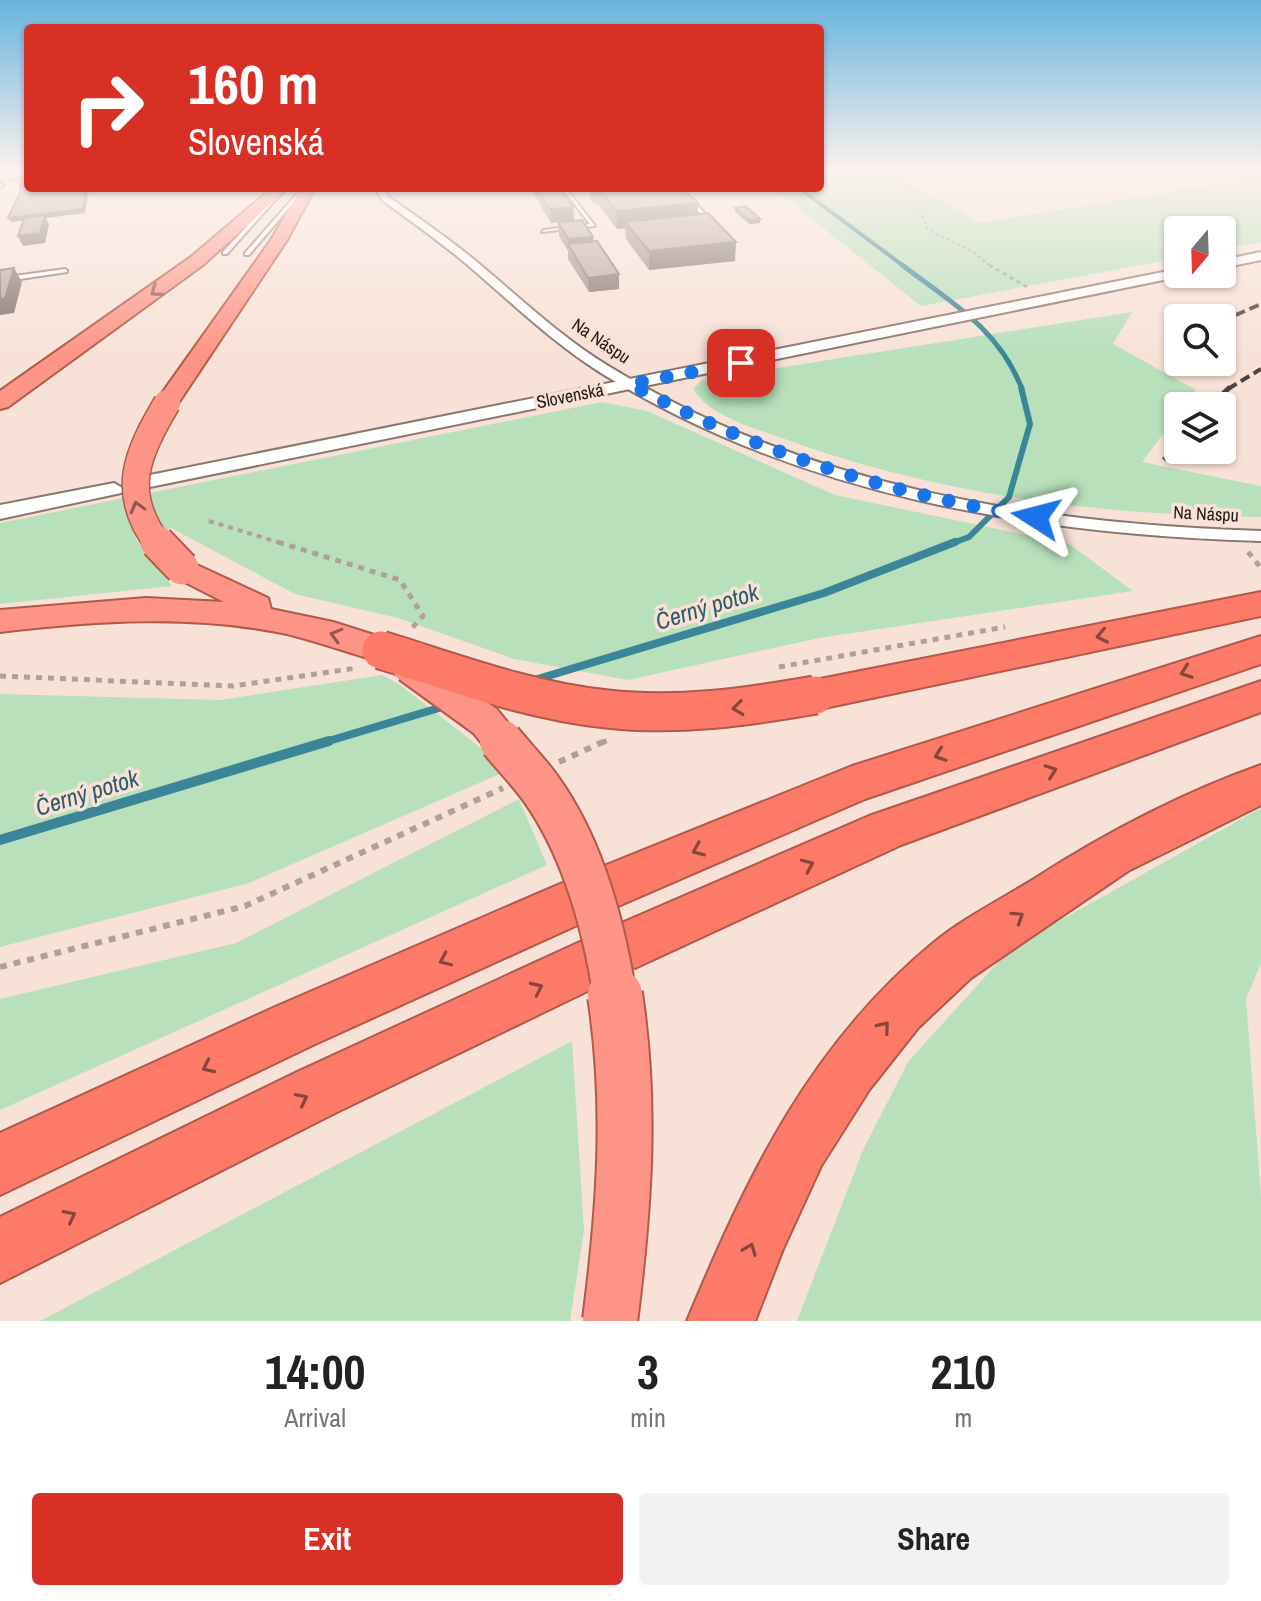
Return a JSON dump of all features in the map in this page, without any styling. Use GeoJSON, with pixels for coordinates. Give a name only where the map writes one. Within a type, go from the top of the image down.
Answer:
{"type":"FeatureCollection","features":[{"type":"Feature","properties":{"kind":"highway"},"geometry":{"type":"LineString","coordinates":[[0,402],[197,261],[231,232]]}},
{"type":"Feature","properties":{"kind":"highway"},"geometry":{"type":"LineString","coordinates":[[283,232],[167,403],[137,461],[134,504],[143,526],[158,548],[182,568],[290,622]]}},
{"type":"Feature","properties":{"kind":"highway"},"geometry":{"type":"LineString","coordinates":[[0,621],[79,612],[187,609],[240,612],[290,622],[532,695],[624,711],[722,710],[815,695],[1261,604]]}},
{"type":"Feature","properties":{"kind":"highway"},"geometry":{"type":"LineString","coordinates":[[381,650],[434,680],[477,713],[522,761],[560,820],[586,878],[607,943],[623,1035],[627,1141],[621,1257],[610,1321]]}},
{"type":"Feature","properties":{"kind":"highway"},"geometry":{"type":"LineString","coordinates":[[616,884],[852,785],[1261,650]]}},
{"type":"Feature","properties":{"kind":"highway"},"geometry":{"type":"LineString","coordinates":[[635,943],[885,830],[1261,696]]}},
{"type":"Feature","properties":{"kind":"highway"},"geometry":{"type":"LineString","coordinates":[[721,1321],[756,1235],[800,1145],[869,1046],[899,1009],[953,960],[1111,856],[1261,784]]}},
{"type":"Feature","properties":{"kind":"highway"},"geometry":{"type":"LineString","coordinates":[[0,1165],[294,1026],[567,905]]}},
{"type":"Feature","properties":{"kind":"highway"},"geometry":{"type":"LineString","coordinates":[[0,1251],[317,1092],[582,967]]}},
{"type":"Feature","properties":{"kind":"street","name":"Na Náspu"},"geometry":{"type":"LineString","coordinates":[[430,232],[472,263],[545,327],[630,384],[698,421],[764,448],[835,472],[925,496],[1053,520],[1165,532],[1261,536]]}},
{"type":"Feature","properties":{"kind":"street"},"geometry":{"type":"LineString","coordinates":[[1236,261],[1261,256]]}},
{"type":"Feature","properties":{"kind":"street","name":"Slovenská"},"geometry":{"type":"LineString","coordinates":[[150,481],[1164,276]]}},
{"type":"Feature","properties":{"kind":"street"},"geometry":{"type":"LineString","coordinates":[[0,512],[114,489]]}},
{"type":"Feature","properties":{"kind":"lane"},"geometry":{"type":"LineString","coordinates":[[225,253],[244,232]]}},
{"type":"Feature","properties":{"kind":"lane"},"geometry":{"type":"LineString","coordinates":[[247,254],[267,232]]}},
{"type":"Feature","properties":{"kind":"lane"},"geometry":{"type":"LineString","coordinates":[[0,280],[65,271]]}},
{"type":"Feature","properties":{"kind":"path"},"geometry":{"type":"LineString","coordinates":[[931,232],[973,252],[1005,277],[1053,299]]}},
{"type":"Feature","properties":{"kind":"path"},"geometry":{"type":"LineString","coordinates":[[767,671],[795,662],[1017,625]]}},
{"type":"Feature","properties":{"kind":"path"},"geometry":{"type":"LineString","coordinates":[[550,766],[623,733]]}},
{"type":"Feature","properties":{"kind":"path"},"geometry":{"type":"LineString","coordinates":[[0,967],[245,906],[507,786]]}},
{"type":"Feature","properties":{"kind":"green space"},"geometry":{"type":"Polygon","coordinates":[[[828,232],[1164,232],[1164,261],[921,306],[828,232]]]}},
{"type":"Feature","properties":{"kind":"green space"},"geometry":{"type":"Polygon","coordinates":[[[1236,232],[1261,232],[1261,242],[1236,246],[1236,232]]]}},
{"type":"Feature","properties":{"kind":"green space"},"geometry":{"type":"Polygon","coordinates":[[[1132,312],[1113,344],[1164,372],[1164,376],[1171,376],[1196,390],[1164,392],[1164,433],[1142,462],[1261,486],[1261,517],[1076,506],[954,487],[894,473],[753,428],[719,413],[693,389],[702,380],[1132,312]]]}},
{"type":"Feature","properties":{"kind":"green space"},"geometry":{"type":"Polygon","coordinates":[[[602,402],[647,411],[835,495],[1069,544],[1133,591],[819,638],[628,680],[514,659],[398,618],[295,594],[171,528],[135,538],[172,586],[0,604],[0,523],[602,402]]]}},
{"type":"Feature","properties":{"kind":"green space"},"geometry":{"type":"Polygon","coordinates":[[[382,675],[399,684],[509,770],[249,883],[0,947],[0,694],[220,700],[382,675]]]}},
{"type":"Feature","properties":{"kind":"green space"},"geometry":{"type":"Polygon","coordinates":[[[519,799],[547,865],[0,1110],[0,999],[236,943],[519,799]]]}},
{"type":"Feature","properties":{"kind":"green space"},"geometry":{"type":"Polygon","coordinates":[[[1261,808],[1261,964],[1246,999],[1261,1197],[1261,1321],[797,1321],[863,1150],[908,1062],[1011,948],[1261,808]]]}},
{"type":"Feature","properties":{"kind":"green space"},"geometry":{"type":"Polygon","coordinates":[[[572,1041],[584,1230],[570,1321],[40,1321],[572,1041]]]}},
{"type":"Feature","properties":{"kind":"building"},"geometry":{"type":"Polygon","coordinates":[[[19,232],[40,232],[40,233],[18,236],[19,232]]]}},
{"type":"Feature","properties":{"kind":"building"},"geometry":{"type":"Polygon","coordinates":[[[564,232],[590,232],[593,237],[568,239],[564,232]]]}},
{"type":"Feature","properties":{"kind":"building"},"geometry":{"type":"Polygon","coordinates":[[[633,232],[726,232],[736,242],[649,251],[633,232]]]}},
{"type":"Feature","properties":{"kind":"building"},"geometry":{"type":"Polygon","coordinates":[[[597,241],[619,274],[588,278],[568,244],[597,241]]]}},
{"type":"Feature","properties":{"kind":"building"},"geometry":{"type":"Polygon","coordinates":[[[14,268],[5,298],[0,299],[0,270],[14,268]]]}},
{"type":"Feature","properties":{"kind":"waterway","name":"Černý potok"},"geometry":{"type":"LineString","coordinates":[[858,232],[905,267]]}},
{"type":"Feature","properties":{"kind":"waterway","name":"Černý potok"},"geometry":{"type":"LineString","coordinates":[[902,265],[987,333],[1012,368],[1022,389]]}},
{"type":"Feature","properties":{"kind":"waterway","name":"Černý potok"},"geometry":{"type":"LineString","coordinates":[[950,544],[969,537],[1009,497],[1030,424],[1021,387]]}},
{"type":"Feature","properties":{"kind":"waterway","name":"Černý potok"},"geometry":{"type":"LineString","coordinates":[[531,681],[824,593],[955,542]]}},
{"type":"Feature","properties":{"kind":"waterway","name":"Černý potok"},"geometry":{"type":"LineString","coordinates":[[322,743],[449,705]]}},
{"type":"Feature","properties":{"kind":"waterway","name":"Černý potok"},"geometry":{"type":"LineString","coordinates":[[0,840],[329,741]]}},
{"type":"Feature","properties":{"kind":"railway"},"geometry":{"type":"LineString","coordinates":[[1236,315],[1261,304]]}},
{"type":"Feature","properties":{"kind":"railway"},"geometry":{"type":"LineString","coordinates":[[1228,389],[1261,369]]}},
{"type":"Feature","properties":{"kind":"railway"},"geometry":{"type":"LineString","coordinates":[[1225,392],[1230,387]]}},
{"type":"Feature","properties":{"kind":"route"},"geometry":{"type":"LineString","coordinates":[[741,363],[630,384],[698,421],[835,472],[925,496],[1036,517]]}}]}
